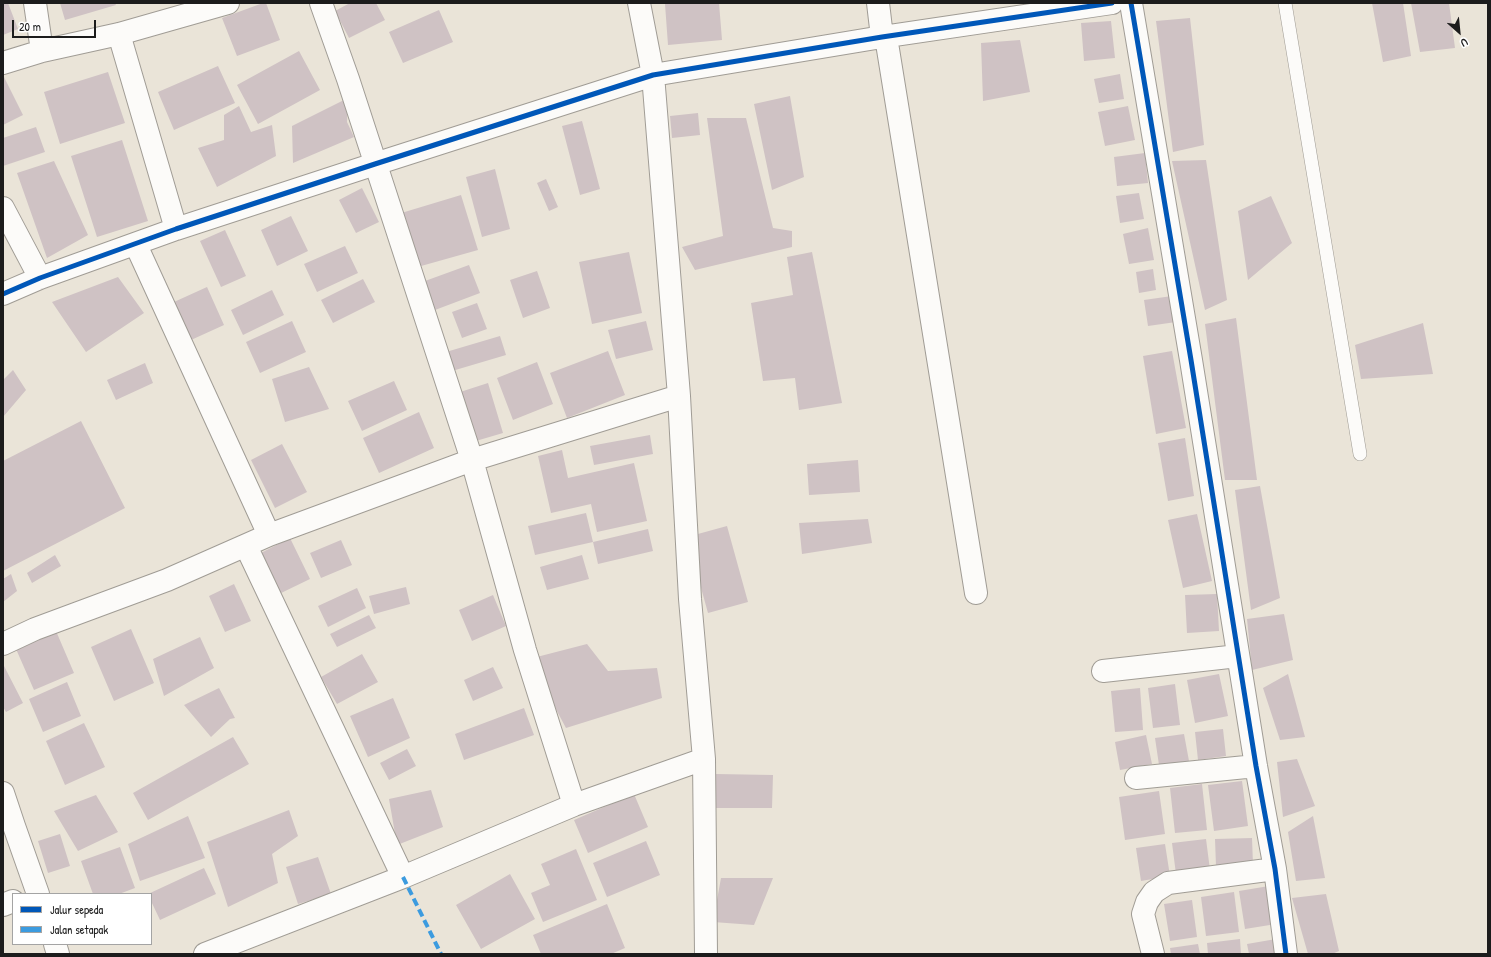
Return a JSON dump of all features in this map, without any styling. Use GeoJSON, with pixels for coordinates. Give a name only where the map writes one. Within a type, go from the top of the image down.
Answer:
{"type":"FeatureCollection","features":[{"type":"Feature","properties":{"kind":"street"},"geometry":{"type":"LineString","coordinates":[[35,3],[42,51]]}},
{"type":"Feature","properties":{"kind":"street"},"geometry":{"type":"LineString","coordinates":[[3,63],[42,51],[119,34],[228,3]]}},
{"type":"Feature","properties":{"kind":"street"},"geometry":{"type":"LineString","coordinates":[[321,3],[348,79],[472,460],[525,650],[574,805]]}},
{"type":"Feature","properties":{"kind":"street"},"geometry":{"type":"LineString","coordinates":[[639,3],[653,75],[679,396],[690,599],[704,759],[706,954]]}},
{"type":"Feature","properties":{"kind":"street"},"geometry":{"type":"LineString","coordinates":[[878,3],[976,593]]}},
{"type":"Feature","properties":{"kind":"street"},"geometry":{"type":"LineString","coordinates":[[3,294],[40,278],[136,245],[176,229],[653,75],[884,37],[1112,3]]}},
{"type":"Feature","properties":{"kind":"street"},"geometry":{"type":"LineString","coordinates":[[1131,3],[1191,360],[1256,766],[1275,870],[1286,954]]}},
{"type":"Feature","properties":{"kind":"street"},"geometry":{"type":"LineString","coordinates":[[119,34],[176,229]]}},
{"type":"Feature","properties":{"kind":"street"},"geometry":{"type":"LineString","coordinates":[[3,208],[40,278]]}},
{"type":"Feature","properties":{"kind":"street"},"geometry":{"type":"LineString","coordinates":[[136,245],[269,535]]}},
{"type":"Feature","properties":{"kind":"street"},"geometry":{"type":"LineString","coordinates":[[3,644],[35,629],[167,580],[269,535],[472,460],[679,396]]}},
{"type":"Feature","properties":{"kind":"street"},"geometry":{"type":"LineString","coordinates":[[246,546],[403,877]]}},
{"type":"Feature","properties":{"kind":"street"},"geometry":{"type":"LineString","coordinates":[[1103,671],[1238,656]]}},
{"type":"Feature","properties":{"kind":"street"},"geometry":{"type":"LineString","coordinates":[[205,954],[403,877],[574,805],[704,759]]}},
{"type":"Feature","properties":{"kind":"street"},"geometry":{"type":"LineString","coordinates":[[1136,778],[1256,766]]}},
{"type":"Feature","properties":{"kind":"street"},"geometry":{"type":"LineString","coordinates":[[3,793],[37,893]]}},
{"type":"Feature","properties":{"kind":"street"},"geometry":{"type":"LineString","coordinates":[[1153,954],[1143,914],[1147,902],[1154,892],[1168,884],[1275,870]]}},
{"type":"Feature","properties":{"kind":"lane"},"geometry":{"type":"LineString","coordinates":[[1285,3],[1360,454]]}},
{"type":"Feature","properties":{"kind":"building"},"geometry":{"type":"Polygon","coordinates":[[[3,3],[8,3],[18,29],[3,35],[3,3]]]}},
{"type":"Feature","properties":{"kind":"building"},"geometry":{"type":"Polygon","coordinates":[[[60,3],[115,3],[116,5],[65,20],[60,3]]]}},
{"type":"Feature","properties":{"kind":"building"},"geometry":{"type":"Polygon","coordinates":[[[266,3],[280,40],[237,56],[222,18],[266,3]]]}},
{"type":"Feature","properties":{"kind":"building"},"geometry":{"type":"Polygon","coordinates":[[[350,3],[376,3],[385,20],[349,38],[335,11],[350,3]]]}},
{"type":"Feature","properties":{"kind":"building"},"geometry":{"type":"Polygon","coordinates":[[[719,3],[722,40],[668,45],[665,4],[719,3]]]}},
{"type":"Feature","properties":{"kind":"building"},"geometry":{"type":"Polygon","coordinates":[[[1372,3],[1403,3],[1411,56],[1383,62],[1372,3]]]}},
{"type":"Feature","properties":{"kind":"building"},"geometry":{"type":"Polygon","coordinates":[[[1411,3],[1449,3],[1455,48],[1420,52],[1411,3]]]}},
{"type":"Feature","properties":{"kind":"building"},"geometry":{"type":"Polygon","coordinates":[[[439,10],[453,42],[403,63],[389,32],[439,10]]]}},
{"type":"Feature","properties":{"kind":"building"},"geometry":{"type":"Polygon","coordinates":[[[1190,18],[1204,145],[1173,152],[1156,21],[1190,18]]]}},
{"type":"Feature","properties":{"kind":"building"},"geometry":{"type":"Polygon","coordinates":[[[1111,21],[1115,58],[1084,61],[1081,23],[1111,21]]]}},
{"type":"Feature","properties":{"kind":"building"},"geometry":{"type":"Polygon","coordinates":[[[1020,40],[1030,92],[983,101],[981,43],[1020,40]]]}},
{"type":"Feature","properties":{"kind":"building"},"geometry":{"type":"Polygon","coordinates":[[[299,51],[320,90],[258,124],[237,85],[299,51]]]}},
{"type":"Feature","properties":{"kind":"building"},"geometry":{"type":"Polygon","coordinates":[[[218,66],[235,103],[174,130],[158,92],[218,66]]]}},
{"type":"Feature","properties":{"kind":"building"},"geometry":{"type":"Polygon","coordinates":[[[108,72],[125,123],[60,144],[44,92],[108,72]]]}},
{"type":"Feature","properties":{"kind":"building"},"geometry":{"type":"Polygon","coordinates":[[[1120,74],[1124,99],[1099,103],[1094,79],[1120,74]]]}},
{"type":"Feature","properties":{"kind":"building"},"geometry":{"type":"Polygon","coordinates":[[[3,75],[23,115],[3,125],[3,75]]]}},
{"type":"Feature","properties":{"kind":"building"},"geometry":{"type":"Polygon","coordinates":[[[790,96],[804,177],[772,190],[754,104],[790,96]]]}},
{"type":"Feature","properties":{"kind":"building"},"geometry":{"type":"Polygon","coordinates":[[[348,98],[347,122],[354,137],[293,163],[292,126],[348,98]]]}},
{"type":"Feature","properties":{"kind":"building"},"geometry":{"type":"Polygon","coordinates":[[[239,106],[251,132],[272,125],[276,156],[217,187],[198,148],[224,140],[224,115],[239,106]]]}},
{"type":"Feature","properties":{"kind":"building"},"geometry":{"type":"Polygon","coordinates":[[[1128,106],[1135,140],[1105,146],[1098,112],[1128,106]]]}},
{"type":"Feature","properties":{"kind":"building"},"geometry":{"type":"Polygon","coordinates":[[[698,113],[700,135],[672,138],[670,116],[698,113]]]}},
{"type":"Feature","properties":{"kind":"building"},"geometry":{"type":"Polygon","coordinates":[[[707,118],[746,118],[773,228],[792,231],[792,247],[695,270],[682,247],[723,236],[707,118]]]}},
{"type":"Feature","properties":{"kind":"building"},"geometry":{"type":"Polygon","coordinates":[[[582,121],[600,189],[580,195],[562,126],[582,121]]]}},
{"type":"Feature","properties":{"kind":"building"},"geometry":{"type":"Polygon","coordinates":[[[36,127],[45,152],[3,166],[3,138],[36,127]]]}},
{"type":"Feature","properties":{"kind":"building"},"geometry":{"type":"Polygon","coordinates":[[[122,140],[148,221],[97,237],[71,156],[122,140]]]}},
{"type":"Feature","properties":{"kind":"building"},"geometry":{"type":"Polygon","coordinates":[[[1145,153],[1148,183],[1117,186],[1114,157],[1145,153]]]}},
{"type":"Feature","properties":{"kind":"building"},"geometry":{"type":"Polygon","coordinates":[[[1206,160],[1227,300],[1205,310],[1172,161],[1206,160]]]}},
{"type":"Feature","properties":{"kind":"building"},"geometry":{"type":"Polygon","coordinates":[[[54,161],[88,235],[47,258],[17,173],[54,161]]]}},
{"type":"Feature","properties":{"kind":"building"},"geometry":{"type":"Polygon","coordinates":[[[495,169],[510,229],[482,237],[466,177],[495,169]]]}},
{"type":"Feature","properties":{"kind":"building"},"geometry":{"type":"Polygon","coordinates":[[[546,179],[558,207],[549,211],[537,183],[546,179]]]}},
{"type":"Feature","properties":{"kind":"building"},"geometry":{"type":"Polygon","coordinates":[[[362,188],[379,222],[356,233],[339,200],[362,188]]]}},
{"type":"Feature","properties":{"kind":"building"},"geometry":{"type":"Polygon","coordinates":[[[1139,193],[1144,219],[1120,223],[1116,196],[1139,193]]]}},
{"type":"Feature","properties":{"kind":"building"},"geometry":{"type":"Polygon","coordinates":[[[461,195],[478,250],[414,268],[398,214],[461,195]]]}},
{"type":"Feature","properties":{"kind":"building"},"geometry":{"type":"Polygon","coordinates":[[[1271,196],[1292,243],[1248,280],[1238,211],[1271,196]]]}},
{"type":"Feature","properties":{"kind":"building"},"geometry":{"type":"Polygon","coordinates":[[[291,216],[308,251],[277,266],[261,230],[291,216]]]}},
{"type":"Feature","properties":{"kind":"building"},"geometry":{"type":"Polygon","coordinates":[[[1148,228],[1154,260],[1129,264],[1123,234],[1148,228]]]}},
{"type":"Feature","properties":{"kind":"building"},"geometry":{"type":"Polygon","coordinates":[[[225,230],[246,276],[221,287],[200,241],[225,230]]]}},
{"type":"Feature","properties":{"kind":"building"},"geometry":{"type":"Polygon","coordinates":[[[345,246],[358,273],[317,292],[304,264],[345,246]]]}},
{"type":"Feature","properties":{"kind":"building"},"geometry":{"type":"Polygon","coordinates":[[[629,252],[642,313],[592,324],[579,262],[629,252]]]}},
{"type":"Feature","properties":{"kind":"building"},"geometry":{"type":"Polygon","coordinates":[[[812,252],[842,403],[799,410],[795,378],[763,381],[751,303],[793,295],[787,257],[812,252]]]}},
{"type":"Feature","properties":{"kind":"building"},"geometry":{"type":"Polygon","coordinates":[[[469,265],[480,293],[435,310],[425,281],[469,265]]]}},
{"type":"Feature","properties":{"kind":"building"},"geometry":{"type":"Polygon","coordinates":[[[1153,269],[1156,290],[1139,293],[1136,272],[1153,269]]]}},
{"type":"Feature","properties":{"kind":"building"},"geometry":{"type":"Polygon","coordinates":[[[537,271],[550,308],[523,318],[510,280],[537,271]]]}},
{"type":"Feature","properties":{"kind":"building"},"geometry":{"type":"Polygon","coordinates":[[[118,277],[144,313],[86,352],[52,302],[118,277]]]}},
{"type":"Feature","properties":{"kind":"building"},"geometry":{"type":"Polygon","coordinates":[[[363,279],[375,302],[333,323],[321,300],[363,279]]]}},
{"type":"Feature","properties":{"kind":"building"},"geometry":{"type":"Polygon","coordinates":[[[207,287],[224,325],[191,340],[174,302],[207,287]]]}},
{"type":"Feature","properties":{"kind":"building"},"geometry":{"type":"Polygon","coordinates":[[[272,290],[284,315],[243,335],[231,310],[272,290]]]}},
{"type":"Feature","properties":{"kind":"building"},"geometry":{"type":"Polygon","coordinates":[[[1172,296],[1176,322],[1148,326],[1144,300],[1172,296]]]}},
{"type":"Feature","properties":{"kind":"building"},"geometry":{"type":"Polygon","coordinates":[[[477,303],[487,329],[462,338],[452,312],[477,303]]]}},
{"type":"Feature","properties":{"kind":"building"},"geometry":{"type":"Polygon","coordinates":[[[1236,318],[1257,480],[1225,480],[1205,324],[1236,318]]]}},
{"type":"Feature","properties":{"kind":"building"},"geometry":{"type":"Polygon","coordinates":[[[292,321],[306,352],[260,373],[246,342],[292,321]]]}},
{"type":"Feature","properties":{"kind":"building"},"geometry":{"type":"Polygon","coordinates":[[[646,321],[653,350],[616,359],[608,330],[646,321]]]}},
{"type":"Feature","properties":{"kind":"building"},"geometry":{"type":"Polygon","coordinates":[[[1423,323],[1433,374],[1361,379],[1355,345],[1423,323]]]}},
{"type":"Feature","properties":{"kind":"building"},"geometry":{"type":"Polygon","coordinates":[[[500,336],[506,355],[452,371],[446,352],[500,336]]]}},
{"type":"Feature","properties":{"kind":"building"},"geometry":{"type":"Polygon","coordinates":[[[608,351],[625,395],[567,418],[550,373],[608,351]]]}},
{"type":"Feature","properties":{"kind":"building"},"geometry":{"type":"Polygon","coordinates":[[[1172,351],[1186,428],[1156,434],[1143,356],[1172,351]]]}},
{"type":"Feature","properties":{"kind":"building"},"geometry":{"type":"Polygon","coordinates":[[[537,362],[553,404],[513,420],[497,378],[537,362]]]}},
{"type":"Feature","properties":{"kind":"building"},"geometry":{"type":"Polygon","coordinates":[[[145,363],[153,383],[116,400],[107,380],[145,363]]]}},
{"type":"Feature","properties":{"kind":"building"},"geometry":{"type":"Polygon","coordinates":[[[309,367],[329,409],[285,422],[272,379],[309,367]]]}},
{"type":"Feature","properties":{"kind":"building"},"geometry":{"type":"Polygon","coordinates":[[[13,370],[26,390],[3,417],[3,380],[13,370]]]}},
{"type":"Feature","properties":{"kind":"building"},"geometry":{"type":"Polygon","coordinates":[[[394,381],[407,410],[362,431],[348,401],[394,381]]]}},
{"type":"Feature","properties":{"kind":"building"},"geometry":{"type":"Polygon","coordinates":[[[488,383],[503,433],[469,443],[454,394],[488,383]]]}},
{"type":"Feature","properties":{"kind":"building"},"geometry":{"type":"Polygon","coordinates":[[[419,412],[434,448],[379,473],[363,438],[419,412]]]}},
{"type":"Feature","properties":{"kind":"building"},"geometry":{"type":"Polygon","coordinates":[[[81,421],[125,508],[3,571],[3,461],[81,421]]]}},
{"type":"Feature","properties":{"kind":"building"},"geometry":{"type":"Polygon","coordinates":[[[650,435],[653,454],[594,465],[590,446],[650,435]]]}},
{"type":"Feature","properties":{"kind":"building"},"geometry":{"type":"Polygon","coordinates":[[[1185,438],[1194,496],[1168,501],[1158,443],[1185,438]]]}},
{"type":"Feature","properties":{"kind":"building"},"geometry":{"type":"Polygon","coordinates":[[[282,444],[307,492],[275,508],[251,460],[282,444]]]}},
{"type":"Feature","properties":{"kind":"building"},"geometry":{"type":"Polygon","coordinates":[[[562,450],[568,478],[634,463],[647,521],[597,532],[591,504],[551,513],[538,456],[562,450]]]}},
{"type":"Feature","properties":{"kind":"building"},"geometry":{"type":"Polygon","coordinates":[[[858,460],[860,492],[809,495],[807,464],[858,460]]]}},
{"type":"Feature","properties":{"kind":"building"},"geometry":{"type":"Polygon","coordinates":[[[1260,486],[1280,598],[1251,610],[1235,490],[1260,486]]]}},
{"type":"Feature","properties":{"kind":"building"},"geometry":{"type":"Polygon","coordinates":[[[586,513],[593,542],[535,555],[528,526],[586,513]]]}},
{"type":"Feature","properties":{"kind":"building"},"geometry":{"type":"Polygon","coordinates":[[[1197,514],[1212,581],[1183,588],[1168,520],[1197,514]]]}},
{"type":"Feature","properties":{"kind":"building"},"geometry":{"type":"Polygon","coordinates":[[[868,519],[872,543],[802,554],[799,523],[868,519]]]}},
{"type":"Feature","properties":{"kind":"building"},"geometry":{"type":"Polygon","coordinates":[[[727,526],[748,602],[708,613],[687,537],[727,526]]]}},
{"type":"Feature","properties":{"kind":"building"},"geometry":{"type":"Polygon","coordinates":[[[648,529],[653,551],[598,564],[593,542],[648,529]]]}},
{"type":"Feature","properties":{"kind":"building"},"geometry":{"type":"Polygon","coordinates":[[[290,538],[310,579],[279,594],[259,554],[290,538]]]}},
{"type":"Feature","properties":{"kind":"building"},"geometry":{"type":"Polygon","coordinates":[[[341,540],[352,565],[321,578],[310,553],[341,540]]]}},
{"type":"Feature","properties":{"kind":"building"},"geometry":{"type":"Polygon","coordinates":[[[55,555],[61,566],[32,583],[27,573],[55,555]]]}},
{"type":"Feature","properties":{"kind":"building"},"geometry":{"type":"Polygon","coordinates":[[[582,555],[589,579],[547,590],[540,567],[582,555]]]}},
{"type":"Feature","properties":{"kind":"building"},"geometry":{"type":"Polygon","coordinates":[[[11,574],[17,591],[3,602],[3,579],[11,574]]]}},
{"type":"Feature","properties":{"kind":"building"},"geometry":{"type":"Polygon","coordinates":[[[234,584],[251,621],[225,632],[209,596],[234,584]]]}},
{"type":"Feature","properties":{"kind":"building"},"geometry":{"type":"Polygon","coordinates":[[[406,587],[410,604],[374,614],[369,596],[406,587]]]}},
{"type":"Feature","properties":{"kind":"building"},"geometry":{"type":"Polygon","coordinates":[[[357,588],[366,608],[328,627],[318,606],[357,588]]]}},
{"type":"Feature","properties":{"kind":"building"},"geometry":{"type":"Polygon","coordinates":[[[1217,594],[1219,631],[1187,633],[1185,595],[1217,594]]]}},
{"type":"Feature","properties":{"kind":"building"},"geometry":{"type":"Polygon","coordinates":[[[493,595],[506,626],[472,641],[459,610],[493,595]]]}},
{"type":"Feature","properties":{"kind":"building"},"geometry":{"type":"Polygon","coordinates":[[[1284,614],[1293,660],[1252,670],[1247,619],[1284,614]]]}},
{"type":"Feature","properties":{"kind":"building"},"geometry":{"type":"Polygon","coordinates":[[[369,615],[376,628],[337,647],[330,634],[369,615]]]}},
{"type":"Feature","properties":{"kind":"building"},"geometry":{"type":"Polygon","coordinates":[[[131,629],[154,683],[114,701],[91,647],[131,629]]]}},
{"type":"Feature","properties":{"kind":"building"},"geometry":{"type":"Polygon","coordinates":[[[56,631],[74,673],[34,690],[16,649],[56,631]]]}},
{"type":"Feature","properties":{"kind":"building"},"geometry":{"type":"Polygon","coordinates":[[[200,637],[214,668],[164,696],[153,659],[200,637]]]}},
{"type":"Feature","properties":{"kind":"building"},"geometry":{"type":"Polygon","coordinates":[[[587,644],[608,671],[657,668],[662,698],[566,728],[529,659],[587,644]]]}},
{"type":"Feature","properties":{"kind":"building"},"geometry":{"type":"Polygon","coordinates":[[[362,654],[378,682],[337,704],[321,677],[362,654]]]}},
{"type":"Feature","properties":{"kind":"building"},"geometry":{"type":"Polygon","coordinates":[[[3,664],[23,703],[6,712],[3,707],[3,664]]]}},
{"type":"Feature","properties":{"kind":"building"},"geometry":{"type":"Polygon","coordinates":[[[493,667],[503,688],[473,701],[464,680],[493,667]]]}},
{"type":"Feature","properties":{"kind":"building"},"geometry":{"type":"Polygon","coordinates":[[[1219,674],[1228,716],[1195,723],[1187,680],[1219,674]]]}},
{"type":"Feature","properties":{"kind":"building"},"geometry":{"type":"Polygon","coordinates":[[[1288,674],[1305,737],[1280,740],[1263,688],[1288,674]]]}},
{"type":"Feature","properties":{"kind":"building"},"geometry":{"type":"Polygon","coordinates":[[[67,682],[81,716],[43,732],[29,699],[67,682]]]}},
{"type":"Feature","properties":{"kind":"building"},"geometry":{"type":"Polygon","coordinates":[[[1175,684],[1180,725],[1153,728],[1148,688],[1175,684]]]}},
{"type":"Feature","properties":{"kind":"building"},"geometry":{"type":"Polygon","coordinates":[[[219,688],[235,718],[230,719],[211,737],[184,705],[219,688]]]}},
{"type":"Feature","properties":{"kind":"building"},"geometry":{"type":"Polygon","coordinates":[[[1140,688],[1143,730],[1115,732],[1111,691],[1140,688]]]}},
{"type":"Feature","properties":{"kind":"building"},"geometry":{"type":"Polygon","coordinates":[[[393,698],[410,738],[368,757],[350,716],[393,698]]]}},
{"type":"Feature","properties":{"kind":"building"},"geometry":{"type":"Polygon","coordinates":[[[524,708],[534,735],[464,760],[455,734],[524,708]]]}},
{"type":"Feature","properties":{"kind":"building"},"geometry":{"type":"Polygon","coordinates":[[[84,723],[105,767],[65,785],[46,741],[84,723]]]}},
{"type":"Feature","properties":{"kind":"building"},"geometry":{"type":"Polygon","coordinates":[[[1223,729],[1226,756],[1198,760],[1195,732],[1223,729]]]}},
{"type":"Feature","properties":{"kind":"building"},"geometry":{"type":"Polygon","coordinates":[[[1184,734],[1189,761],[1159,765],[1155,738],[1184,734]]]}},
{"type":"Feature","properties":{"kind":"building"},"geometry":{"type":"Polygon","coordinates":[[[1146,735],[1152,764],[1120,770],[1115,742],[1146,735]]]}},
{"type":"Feature","properties":{"kind":"building"},"geometry":{"type":"Polygon","coordinates":[[[233,737],[249,764],[148,820],[133,793],[233,737]]]}},
{"type":"Feature","properties":{"kind":"building"},"geometry":{"type":"Polygon","coordinates":[[[407,749],[416,766],[389,780],[380,763],[407,749]]]}},
{"type":"Feature","properties":{"kind":"building"},"geometry":{"type":"Polygon","coordinates":[[[1297,759],[1315,806],[1283,817],[1277,762],[1297,759]]]}},
{"type":"Feature","properties":{"kind":"building"},"geometry":{"type":"Polygon","coordinates":[[[716,774],[773,775],[772,808],[714,808],[716,774]]]}},
{"type":"Feature","properties":{"kind":"building"},"geometry":{"type":"Polygon","coordinates":[[[1242,781],[1248,826],[1214,831],[1208,785],[1242,781]]]}},
{"type":"Feature","properties":{"kind":"building"},"geometry":{"type":"Polygon","coordinates":[[[1202,784],[1207,830],[1175,833],[1170,788],[1202,784]]]}},
{"type":"Feature","properties":{"kind":"building"},"geometry":{"type":"Polygon","coordinates":[[[431,790],[443,827],[397,845],[389,799],[431,790]]]}},
{"type":"Feature","properties":{"kind":"building"},"geometry":{"type":"Polygon","coordinates":[[[1159,791],[1165,834],[1125,840],[1119,797],[1159,791]]]}},
{"type":"Feature","properties":{"kind":"building"},"geometry":{"type":"Polygon","coordinates":[[[634,794],[648,827],[588,853],[574,820],[634,794]]]}},
{"type":"Feature","properties":{"kind":"building"},"geometry":{"type":"Polygon","coordinates":[[[96,795],[118,832],[78,851],[54,811],[96,795]]]}},
{"type":"Feature","properties":{"kind":"building"},"geometry":{"type":"Polygon","coordinates":[[[289,810],[298,836],[272,854],[278,883],[228,907],[207,842],[289,810]]]}},
{"type":"Feature","properties":{"kind":"building"},"geometry":{"type":"Polygon","coordinates":[[[188,816],[205,858],[140,881],[128,844],[188,816]]]}},
{"type":"Feature","properties":{"kind":"building"},"geometry":{"type":"Polygon","coordinates":[[[1313,816],[1325,878],[1296,881],[1288,832],[1313,816]]]}},
{"type":"Feature","properties":{"kind":"building"},"geometry":{"type":"Polygon","coordinates":[[[60,834],[70,866],[48,873],[38,841],[60,834]]]}},
{"type":"Feature","properties":{"kind":"building"},"geometry":{"type":"Polygon","coordinates":[[[1252,838],[1253,865],[1216,866],[1215,839],[1252,838]]]}},
{"type":"Feature","properties":{"kind":"building"},"geometry":{"type":"Polygon","coordinates":[[[1206,839],[1210,870],[1176,874],[1172,843],[1206,839]]]}},
{"type":"Feature","properties":{"kind":"building"},"geometry":{"type":"Polygon","coordinates":[[[646,841],[660,875],[607,897],[593,863],[646,841]]]}},
{"type":"Feature","properties":{"kind":"building"},"geometry":{"type":"Polygon","coordinates":[[[1165,844],[1170,876],[1141,881],[1136,848],[1165,844]]]}},
{"type":"Feature","properties":{"kind":"building"},"geometry":{"type":"Polygon","coordinates":[[[120,847],[135,888],[122,893],[93,893],[81,861],[120,847]]]}},
{"type":"Feature","properties":{"kind":"building"},"geometry":{"type":"Polygon","coordinates":[[[576,849],[597,900],[543,922],[531,893],[550,885],[541,864],[576,849]]]}},
{"type":"Feature","properties":{"kind":"building"},"geometry":{"type":"Polygon","coordinates":[[[318,857],[331,894],[298,904],[286,867],[318,857]]]}},
{"type":"Feature","properties":{"kind":"building"},"geometry":{"type":"Polygon","coordinates":[[[204,868],[216,894],[160,920],[152,903],[152,893],[150,893],[204,868]]]}},
{"type":"Feature","properties":{"kind":"building"},"geometry":{"type":"Polygon","coordinates":[[[510,874],[535,919],[481,949],[456,905],[510,874]]]}},
{"type":"Feature","properties":{"kind":"building"},"geometry":{"type":"Polygon","coordinates":[[[721,878],[773,878],[754,925],[713,922],[721,878]]]}},
{"type":"Feature","properties":{"kind":"building"},"geometry":{"type":"Polygon","coordinates":[[[1269,886],[1276,924],[1245,929],[1239,891],[1269,886]]]}},
{"type":"Feature","properties":{"kind":"building"},"geometry":{"type":"Polygon","coordinates":[[[1234,892],[1239,932],[1206,936],[1201,897],[1234,892]]]}},
{"type":"Feature","properties":{"kind":"building"},"geometry":{"type":"Polygon","coordinates":[[[1326,894],[1339,951],[1332,954],[1308,954],[1292,898],[1326,894]]]}},
{"type":"Feature","properties":{"kind":"building"},"geometry":{"type":"Polygon","coordinates":[[[1192,900],[1197,937],[1170,941],[1164,904],[1192,900]]]}},
{"type":"Feature","properties":{"kind":"building"},"geometry":{"type":"Polygon","coordinates":[[[607,904],[625,948],[611,954],[541,954],[533,935],[607,904]]]}},
{"type":"Feature","properties":{"kind":"building"},"geometry":{"type":"Polygon","coordinates":[[[1240,939],[1241,954],[1208,954],[1207,943],[1240,939]]]}},
{"type":"Feature","properties":{"kind":"building"},"geometry":{"type":"Polygon","coordinates":[[[1276,939],[1279,954],[1249,954],[1247,944],[1276,939]]]}},
{"type":"Feature","properties":{"kind":"building"},"geometry":{"type":"Polygon","coordinates":[[[1198,944],[1200,954],[1171,954],[1170,948],[1198,944]]]}},
{"type":"Feature","properties":{"kind":"marked path"},"geometry":{"type":"LineString","coordinates":[[403,877],[441,954]]}},
{"type":"Feature","properties":{"kind":"cycle path"},"geometry":{"type":"LineString","coordinates":[[3,294],[40,278],[176,229],[653,75],[882,37],[1112,3]]}},
{"type":"Feature","properties":{"kind":"cycle path"},"geometry":{"type":"LineString","coordinates":[[1131,3],[1191,360],[1256,766],[1275,869],[1286,954]]}}]}
